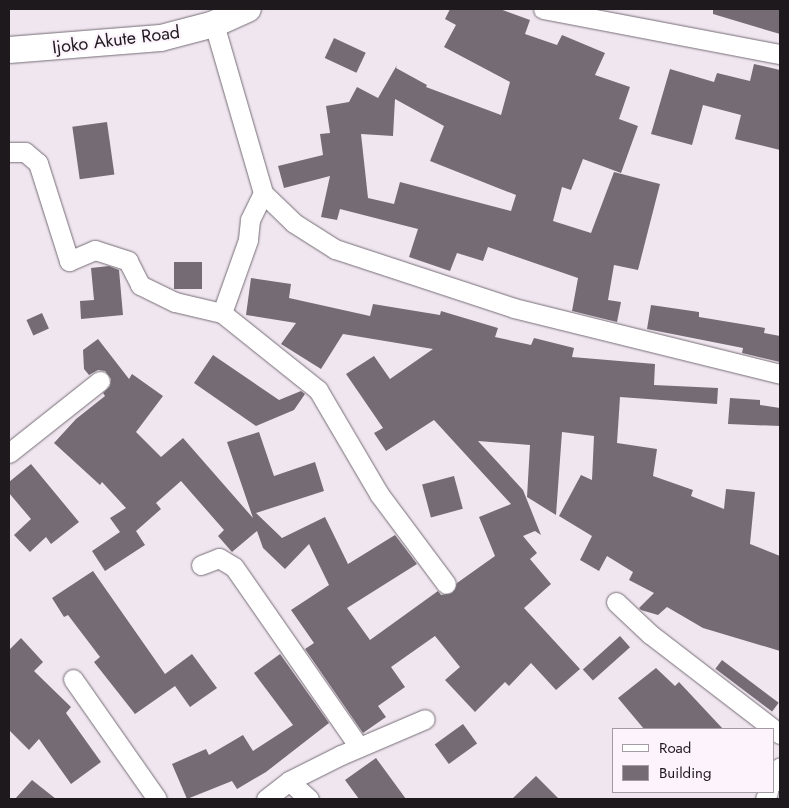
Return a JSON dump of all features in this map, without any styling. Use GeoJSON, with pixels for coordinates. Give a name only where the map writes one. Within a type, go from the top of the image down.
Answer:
{"type":"FeatureCollection","features":[{"type":"Feature","properties":{"kind":"main road","name":"Ijoko Akute Road"},"geometry":{"type":"LineString","coordinates":[[9,50],[161,38],[234,14]]}},
{"type":"Feature","properties":{"kind":"street"},"geometry":{"type":"LineString","coordinates":[[543,9],[780,54]]}},
{"type":"Feature","properties":{"kind":"street"},"geometry":{"type":"LineString","coordinates":[[222,313],[248,240],[250,220],[263,193],[234,14]]}},
{"type":"Feature","properties":{"kind":"street"},"geometry":{"type":"LineString","coordinates":[[9,152],[25,152],[38,163],[69,261],[95,250],[128,262],[140,285],[166,298],[222,313],[318,390],[379,494],[446,584]]}},
{"type":"Feature","properties":{"kind":"street"},"geometry":{"type":"LineString","coordinates":[[263,193],[294,223],[336,249],[353,255],[514,308],[780,374]]}},
{"type":"Feature","properties":{"kind":"street"},"geometry":{"type":"LineString","coordinates":[[9,453],[100,381]]}},
{"type":"Feature","properties":{"kind":"street"},"geometry":{"type":"LineString","coordinates":[[201,565],[219,558],[234,567],[359,747]]}},
{"type":"Feature","properties":{"kind":"street"},"geometry":{"type":"LineString","coordinates":[[616,602],[650,634],[772,728]]}},
{"type":"Feature","properties":{"kind":"street"},"geometry":{"type":"LineString","coordinates":[[73,679],[157,799]]}},
{"type":"Feature","properties":{"kind":"street"},"geometry":{"type":"LineString","coordinates":[[266,799],[289,781],[359,747],[425,719]]}},
{"type":"Feature","properties":{"kind":"street"},"geometry":{"type":"LineString","coordinates":[[774,781],[780,767]]}},
{"type":"Feature","properties":{"kind":"street"},"geometry":{"type":"LineString","coordinates":[[289,781],[309,799]]}},
{"type":"Feature","properties":{"kind":"building"},"geometry":{"type":"Polygon","coordinates":[[[450,9],[500,9],[530,20],[525,34],[557,45],[562,35],[605,53],[595,75],[630,87],[619,119],[638,126],[621,173],[583,159],[571,190],[562,187],[553,221],[591,233],[614,172],[660,184],[638,270],[614,265],[608,300],[621,302],[617,322],[572,311],[578,278],[488,247],[483,261],[457,253],[450,271],[409,257],[418,229],[340,209],[337,220],[321,217],[330,176],[284,188],[278,166],[323,155],[320,134],[330,133],[326,106],[349,102],[357,87],[378,98],[397,65],[396,68],[427,85],[426,87],[501,115],[510,82],[444,47],[456,25],[445,19],[450,9]],[[395,99],[393,136],[361,134],[368,198],[394,204],[400,182],[511,211],[516,195],[430,161],[444,126],[395,99]]]}},
{"type":"Feature","properties":{"kind":"building"},"geometry":{"type":"Polygon","coordinates":[[[713,9],[780,9],[780,34],[713,14],[713,9]]]}},
{"type":"Feature","properties":{"kind":"building"},"geometry":{"type":"Polygon","coordinates":[[[334,38],[366,53],[356,73],[325,58],[334,38]]]}},
{"type":"Feature","properties":{"kind":"building"},"geometry":{"type":"Polygon","coordinates":[[[754,64],[780,70],[780,150],[735,139],[741,115],[703,105],[692,145],[651,134],[670,69],[714,82],[717,73],[750,81],[754,64]]]}},
{"type":"Feature","properties":{"kind":"building"},"geometry":{"type":"Polygon","coordinates":[[[107,122],[114,174],[80,179],[72,127],[107,122]]]}},
{"type":"Feature","properties":{"kind":"building"},"geometry":{"type":"Polygon","coordinates":[[[174,262],[202,262],[202,289],[174,289],[174,262]]]}},
{"type":"Feature","properties":{"kind":"building"},"geometry":{"type":"Polygon","coordinates":[[[109,266],[119,270],[123,315],[81,319],[80,301],[94,300],[91,268],[109,266]]]}},
{"type":"Feature","properties":{"kind":"building"},"geometry":{"type":"Polygon","coordinates":[[[251,278],[291,284],[289,298],[370,316],[373,304],[440,315],[441,311],[498,328],[495,337],[531,345],[534,338],[574,348],[572,357],[655,364],[654,385],[718,388],[717,404],[620,397],[617,443],[657,449],[653,476],[693,490],[691,496],[724,509],[726,489],[755,492],[750,544],[780,556],[780,651],[703,628],[667,607],[658,615],[641,610],[639,608],[654,593],[629,580],[633,572],[607,556],[599,571],[580,560],[592,536],[559,516],[581,475],[592,480],[594,436],[562,432],[556,515],[527,497],[530,445],[478,441],[523,490],[541,535],[535,531],[523,536],[537,553],[530,559],[551,584],[524,608],[580,669],[556,690],[531,663],[509,686],[505,682],[475,712],[445,680],[460,667],[435,636],[391,667],[405,687],[378,706],[386,717],[363,733],[305,649],[314,643],[291,610],[329,585],[309,544],[285,569],[263,548],[257,531],[232,552],[218,536],[224,530],[181,481],[156,503],[161,509],[136,531],[145,545],[105,571],[92,551],[120,532],[110,518],[126,508],[102,482],[100,485],[54,443],[76,419],[105,396],[103,393],[110,386],[111,379],[105,371],[98,370],[89,375],[84,369],[83,350],[98,339],[129,379],[132,374],[163,396],[136,432],[161,457],[183,438],[253,518],[227,442],[259,432],[274,476],[315,462],[324,491],[256,513],[282,538],[325,517],[348,564],[395,535],[417,564],[347,608],[370,640],[438,591],[441,595],[452,593],[457,583],[495,556],[479,517],[511,504],[434,420],[386,451],[374,433],[383,428],[346,374],[374,356],[390,379],[433,349],[343,334],[321,369],[281,344],[296,323],[246,315],[251,278]]]}},
{"type":"Feature","properties":{"kind":"building"},"geometry":{"type":"Polygon","coordinates":[[[651,305],[699,312],[699,317],[765,328],[764,333],[780,336],[780,362],[742,353],[743,348],[647,329],[651,305]]]}},
{"type":"Feature","properties":{"kind":"building"},"geometry":{"type":"Polygon","coordinates":[[[42,313],[49,329],[33,335],[26,320],[42,313]]]}},
{"type":"Feature","properties":{"kind":"building"},"geometry":{"type":"Polygon","coordinates":[[[213,355],[279,400],[301,391],[305,394],[294,410],[256,426],[194,383],[213,355]]]}},
{"type":"Feature","properties":{"kind":"building"},"geometry":{"type":"Polygon","coordinates":[[[730,398],[760,400],[760,405],[780,408],[780,426],[728,424],[730,398]]]}},
{"type":"Feature","properties":{"kind":"building"},"geometry":{"type":"Polygon","coordinates":[[[31,464],[79,522],[51,544],[46,537],[30,552],[14,535],[31,519],[9,493],[9,482],[31,464]]]}},
{"type":"Feature","properties":{"kind":"building"},"geometry":{"type":"Polygon","coordinates":[[[454,476],[463,509],[431,517],[422,485],[454,476]]]}},
{"type":"Feature","properties":{"kind":"building"},"geometry":{"type":"Polygon","coordinates":[[[93,571],[165,674],[192,654],[217,688],[190,707],[175,686],[135,714],[94,662],[100,657],[68,615],[64,617],[52,598],[93,571]]]}},
{"type":"Feature","properties":{"kind":"building"},"geometry":{"type":"Polygon","coordinates":[[[620,636],[630,647],[593,681],[583,669],[620,636]]]}},
{"type":"Feature","properties":{"kind":"building"},"geometry":{"type":"Polygon","coordinates":[[[21,638],[43,662],[34,671],[71,707],[66,713],[101,762],[71,784],[39,739],[29,750],[9,730],[9,650],[21,638]]]}},
{"type":"Feature","properties":{"kind":"building"},"geometry":{"type":"Polygon","coordinates":[[[280,654],[329,723],[266,772],[237,789],[232,781],[187,799],[172,764],[206,749],[209,755],[243,735],[253,751],[293,725],[254,673],[280,654]]]}},
{"type":"Feature","properties":{"kind":"building"},"geometry":{"type":"Polygon","coordinates":[[[722,660],[779,703],[772,712],[715,669],[722,660]]]}},
{"type":"Feature","properties":{"kind":"building"},"geometry":{"type":"Polygon","coordinates":[[[656,668],[675,686],[679,682],[722,728],[643,728],[618,698],[656,668]]]}},
{"type":"Feature","properties":{"kind":"building"},"geometry":{"type":"Polygon","coordinates":[[[463,724],[477,743],[449,764],[435,745],[463,724]]]}},
{"type":"Feature","properties":{"kind":"building"},"geometry":{"type":"Polygon","coordinates":[[[376,758],[406,799],[359,799],[345,780],[376,758]]]}},
{"type":"Feature","properties":{"kind":"building"},"geometry":{"type":"Polygon","coordinates":[[[536,776],[559,799],[512,799],[536,776]]]}},
{"type":"Feature","properties":{"kind":"building"},"geometry":{"type":"Polygon","coordinates":[[[32,780],[56,799],[15,799],[32,780]]]}}]}
